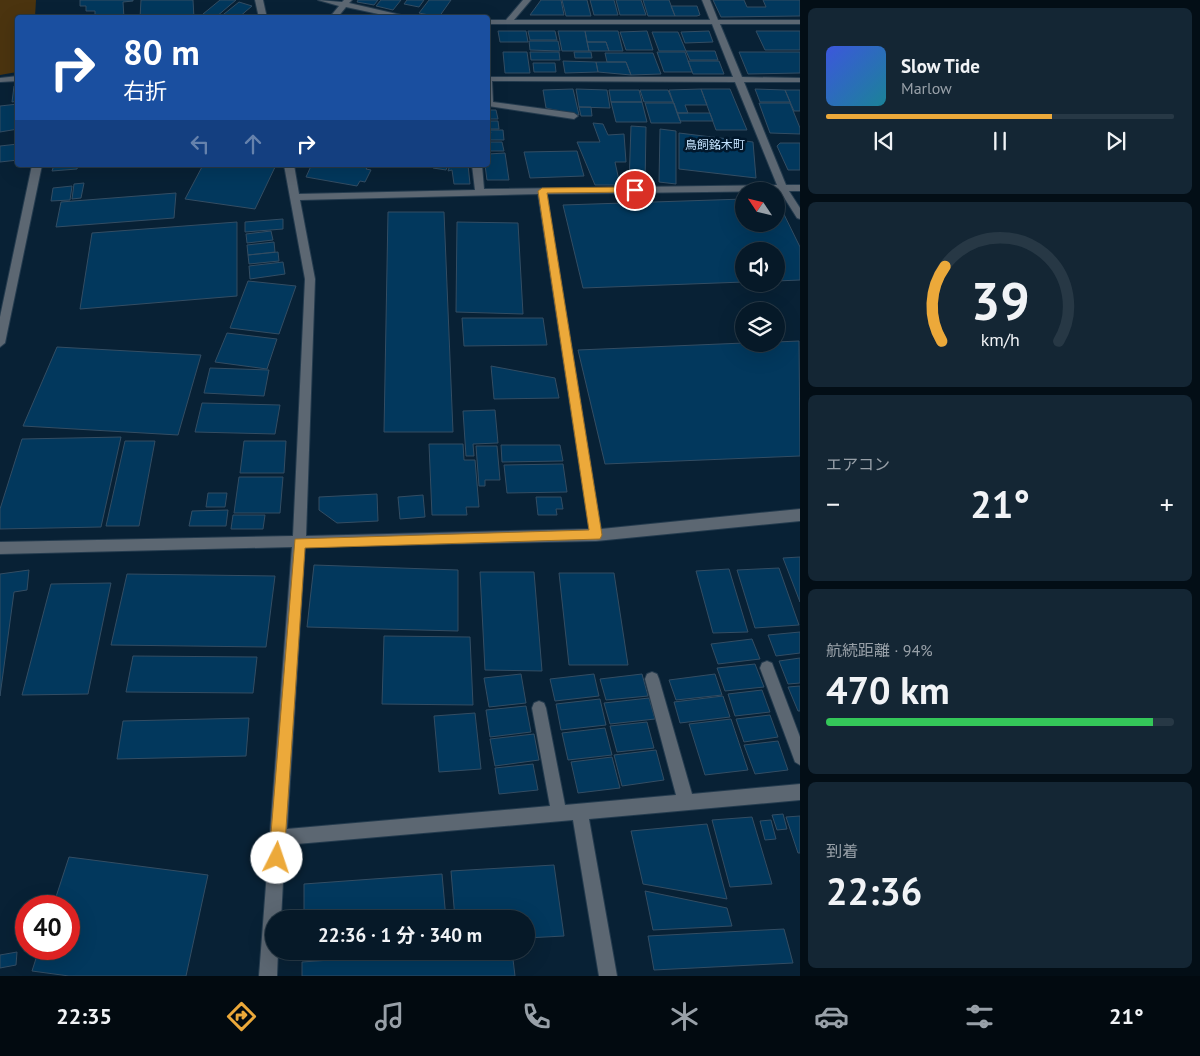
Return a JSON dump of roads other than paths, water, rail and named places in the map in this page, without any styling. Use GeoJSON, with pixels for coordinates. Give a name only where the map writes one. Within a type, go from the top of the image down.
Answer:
{"type":"FeatureCollection","features":[{"type":"Feature","properties":{"kind":"street"},"geometry":{"type":"LineString","coordinates":[[259,0],[262,15]]}},
{"type":"Feature","properties":{"kind":"street"},"geometry":{"type":"LineString","coordinates":[[322,0],[346,2],[399,15]]}},
{"type":"Feature","properties":{"kind":"street"},"geometry":{"type":"LineString","coordinates":[[508,22],[527,0]]}},
{"type":"Feature","properties":{"kind":"street"},"geometry":{"type":"LineString","coordinates":[[706,0],[780,182]]}},
{"type":"Feature","properties":{"kind":"street"},"geometry":{"type":"LineString","coordinates":[[335,15],[346,2]]}},
{"type":"Feature","properties":{"kind":"street"},"geometry":{"type":"LineString","coordinates":[[490,22],[800,22]]}},
{"type":"Feature","properties":{"kind":"street"},"geometry":{"type":"LineString","coordinates":[[0,80],[15,78]]}},
{"type":"Feature","properties":{"kind":"street"},"geometry":{"type":"LineString","coordinates":[[490,79],[800,80]]}},
{"type":"Feature","properties":{"kind":"street"},"geometry":{"type":"LineString","coordinates":[[490,104],[574,116]]}},
{"type":"Feature","properties":{"kind":"street"},"geometry":{"type":"LineString","coordinates":[[0,343],[2,320],[13,282],[37,167]]}},
{"type":"Feature","properties":{"kind":"street"},"geometry":{"type":"LineString","coordinates":[[268,976],[299,543],[310,315],[310,280],[289,167]]}},
{"type":"Feature","properties":{"kind":"street"},"geometry":{"type":"LineString","coordinates":[[477,167],[480,192]]}},
{"type":"Feature","properties":{"kind":"street"},"geometry":{"type":"LineString","coordinates":[[785,189],[800,188]]}},
{"type":"Feature","properties":{"kind":"street"},"geometry":{"type":"LineString","coordinates":[[295,197],[480,192],[735,189]]}},
{"type":"Feature","properties":{"kind":"street"},"geometry":{"type":"LineString","coordinates":[[542,191],[596,535]]}},
{"type":"Feature","properties":{"kind":"street"},"geometry":{"type":"LineString","coordinates":[[785,192],[800,216]]}},
{"type":"Feature","properties":{"kind":"street"},"geometry":{"type":"LineString","coordinates":[[0,284],[13,282]]}},
{"type":"Feature","properties":{"kind":"street"},"geometry":{"type":"LineString","coordinates":[[0,548],[299,543],[596,535],[800,515]]}},
{"type":"Feature","properties":{"kind":"street"},"geometry":{"type":"LineString","coordinates":[[767,668],[800,757]]}},
{"type":"Feature","properties":{"kind":"street"},"geometry":{"type":"LineString","coordinates":[[652,679],[686,802]]}},
{"type":"Feature","properties":{"kind":"street"},"geometry":{"type":"LineString","coordinates":[[539,708],[559,814]]}},
{"type":"Feature","properties":{"kind":"street"},"geometry":{"type":"LineString","coordinates":[[278,838],[800,792]]}},
{"type":"Feature","properties":{"kind":"street"},"geometry":{"type":"LineString","coordinates":[[580,812],[608,976]]}},
{"type":"Feature","properties":{"kind":"district","name":"鳥飼銘木町"},"geometry":{"type":"Point","coordinates":[715,145]}}]}
